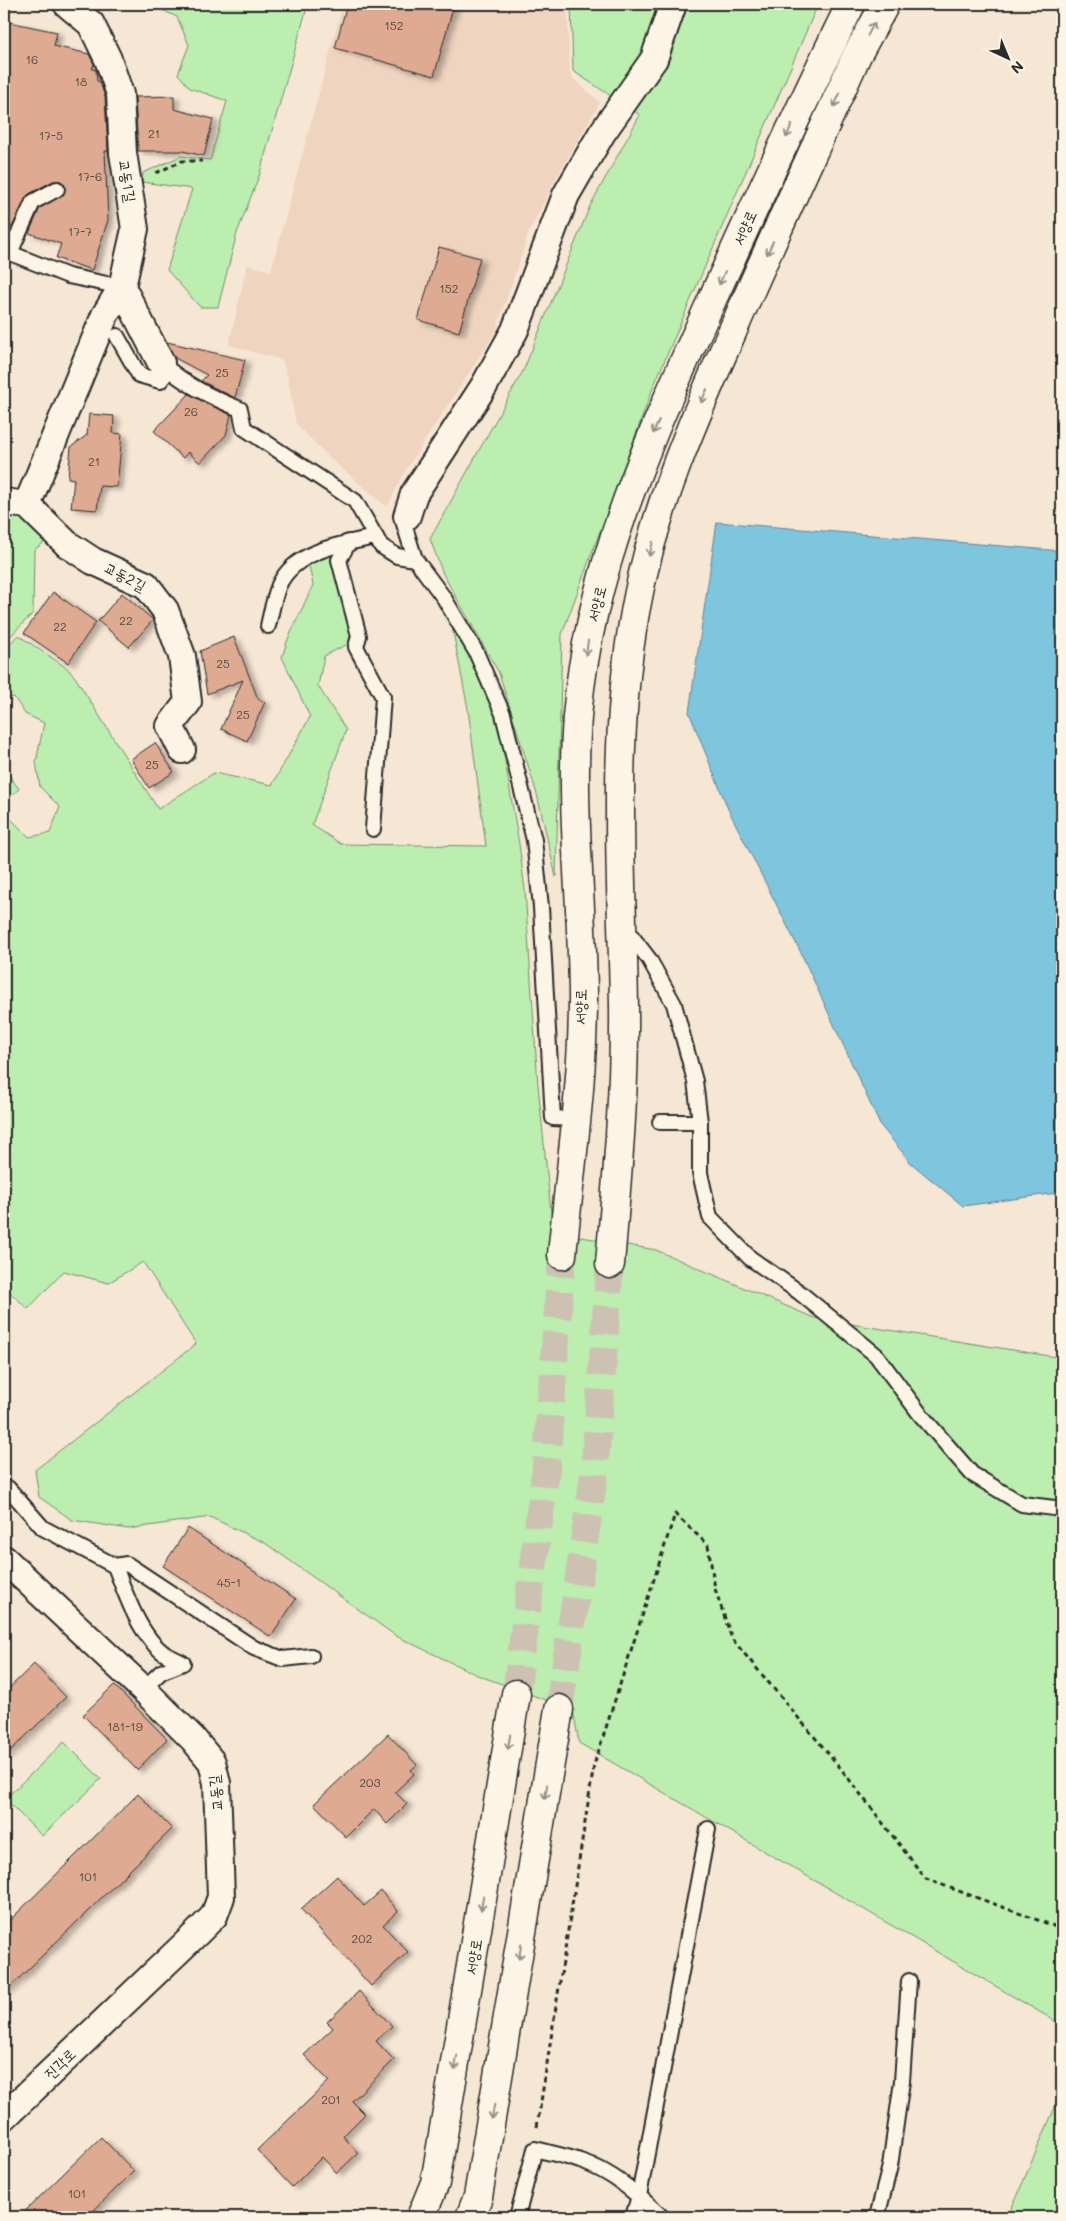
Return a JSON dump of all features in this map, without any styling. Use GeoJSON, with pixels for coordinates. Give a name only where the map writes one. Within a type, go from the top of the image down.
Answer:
{"type":"FeatureCollection","features":[{"type":"Feature","properties":{"kind":"main road"},"geometry":{"type":"LineString","coordinates":[[810,86],[841,4]]}},
{"type":"Feature","properties":{"kind":"main road","name":"서양로"},"geometry":{"type":"LineString","coordinates":[[562,1255],[578,1091],[583,1000],[575,819],[577,716],[591,622],[610,554],[642,460],[810,86],[851,4]]}},
{"type":"Feature","properties":{"kind":"main road","name":"서양로"},"geometry":{"type":"LineString","coordinates":[[610,1264],[623,1106],[619,774],[625,685],[639,591],[658,524],[689,429],[857,55],[885,4]]}},
{"type":"Feature","properties":{"kind":"main road","name":"서양로"},"geometry":{"type":"LineString","coordinates":[[421,2217],[435,2183],[516,1694]]}},
{"type":"Feature","properties":{"kind":"main road"},"geometry":{"type":"LineString","coordinates":[[470,2217],[478,2197],[559,1709]]}},
{"type":"Feature","properties":{"kind":"street","name":"교동1길"},"geometry":{"type":"LineString","coordinates":[[16,503],[105,315],[122,288],[135,229],[123,153],[120,94],[108,59],[91,24],[67,4]]}},
{"type":"Feature","properties":{"kind":"street"},"geometry":{"type":"LineString","coordinates":[[407,516],[414,494],[484,386],[515,330],[566,195],[602,133],[654,59],[673,4]]}},
{"type":"Feature","properties":{"kind":"street"},"geometry":{"type":"LineString","coordinates":[[122,288],[165,367]]}},
{"type":"Feature","properties":{"kind":"street","name":"교동2길"},"geometry":{"type":"LineString","coordinates":[[16,503],[67,544],[93,560],[146,584],[165,610],[182,656],[188,702],[170,726],[182,750]]}},
{"type":"Feature","properties":{"kind":"street","name":"교동길"},"geometry":{"type":"LineString","coordinates":[[4,1559],[143,1689],[193,1739],[212,1762],[217,1783],[222,1898],[214,1916],[115,2011]]}},
{"type":"Feature","properties":{"kind":"street","name":"진각로"},"geometry":{"type":"LineString","coordinates":[[4,2117],[115,2011]]}},
{"type":"Feature","properties":{"kind":"lane"},"geometry":{"type":"LineString","coordinates":[[57,189],[33,202],[7,253],[68,276],[122,288]]}},
{"type":"Feature","properties":{"kind":"lane"},"geometry":{"type":"LineString","coordinates":[[117,336],[139,375],[160,381],[165,367],[205,395],[240,409],[244,428],[355,501],[381,546],[397,556],[415,559]]}},
{"type":"Feature","properties":{"kind":"lane"},"geometry":{"type":"LineString","coordinates":[[407,516],[404,524],[415,559],[444,598],[476,652],[503,714],[534,840],[542,907],[553,1118],[570,1118]]}},
{"type":"Feature","properties":{"kind":"lane"},"geometry":{"type":"LineString","coordinates":[[268,626],[279,584],[297,561],[339,544],[376,538]]}},
{"type":"Feature","properties":{"kind":"lane"},"geometry":{"type":"LineString","coordinates":[[349,542],[338,560],[359,636],[356,647],[384,697],[373,829]]}},
{"type":"Feature","properties":{"kind":"lane"},"geometry":{"type":"LineString","coordinates":[[622,924],[649,959],[674,1004],[695,1081],[700,1122],[700,1173],[710,1217],[750,1258],[799,1292],[876,1355],[920,1414],[972,1474],[1022,1504],[1062,1509]]}},
{"type":"Feature","properties":{"kind":"lane"},"geometry":{"type":"LineString","coordinates":[[660,1122],[700,1122]]}},
{"type":"Feature","properties":{"kind":"lane"},"geometry":{"type":"LineString","coordinates":[[8,1488],[43,1528],[115,1566],[127,1564],[254,1648],[283,1659],[311,1656]]}},
{"type":"Feature","properties":{"kind":"lane"},"geometry":{"type":"LineString","coordinates":[[115,1566],[134,1612],[156,1645],[165,1654],[183,1663],[161,1672],[143,1689]]}},
{"type":"Feature","properties":{"kind":"lane"},"geometry":{"type":"LineString","coordinates":[[632,2217],[639,2196],[708,1829]]}},
{"type":"Feature","properties":{"kind":"lane"},"geometry":{"type":"LineString","coordinates":[[877,2217],[890,2166],[902,2081],[909,1981]]}},
{"type":"Feature","properties":{"kind":"lane"},"geometry":{"type":"LineString","coordinates":[[518,2217],[535,2149],[581,2161],[603,2171],[639,2196],[662,2217]]}},
{"type":"Feature","properties":{"kind":"path"},"geometry":{"type":"LineString","coordinates":[[535,2149],[537,2121],[594,1765],[675,1514],[708,1545],[716,1589],[732,1639],[838,1765],[926,1879],[1054,1926],[1062,1934]]}},
{"type":"Feature","properties":{"kind":"shaded area"},"geometry":{"type":"Polygon","coordinates":[[[343,4],[567,4],[570,76],[600,102],[559,173],[529,232],[495,333],[407,468],[387,507],[332,460],[296,424],[288,378],[282,360],[229,345],[247,265],[271,271],[343,4]]]}},
{"type":"Feature","properties":{"kind":"green space"},"geometry":{"type":"Polygon","coordinates":[[[137,4],[308,4],[259,176],[237,233],[218,307],[200,307],[167,270],[192,189],[142,182],[143,173],[181,156],[210,160],[227,101],[190,88],[178,74],[189,45],[177,17],[156,7],[139,7],[137,4]]]}},
{"type":"Feature","properties":{"kind":"green space"},"geometry":{"type":"Polygon","coordinates":[[[571,4],[818,4],[654,385],[562,634],[556,877],[537,794],[499,673],[443,574],[430,539],[524,369],[590,206],[640,115],[573,71],[571,4]]]}},
{"type":"Feature","properties":{"kind":"green space"},"geometry":{"type":"Polygon","coordinates":[[[4,509],[21,515],[45,542],[34,550],[33,613],[4,643],[4,509]]]}},
{"type":"Feature","properties":{"kind":"green space"},"geometry":{"type":"Polygon","coordinates":[[[331,553],[351,632],[348,644],[324,656],[318,686],[346,730],[312,825],[341,844],[486,846],[468,709],[451,622],[472,656],[498,720],[525,890],[538,1085],[553,1232],[656,1250],[814,1318],[1062,1358],[1062,2025],[579,1743],[573,1710],[477,1675],[396,1636],[265,1543],[210,1517],[128,1529],[72,1520],[39,1497],[35,1470],[196,1344],[143,1262],[108,1283],[64,1271],[28,1309],[4,1287],[4,812],[29,837],[50,833],[60,807],[40,787],[36,762],[44,723],[25,714],[14,697],[4,699],[4,650],[18,635],[67,668],[75,677],[158,809],[214,773],[272,785],[310,717],[282,657],[288,639],[313,585],[308,561],[331,553]]]}},
{"type":"Feature","properties":{"kind":"green space"},"geometry":{"type":"Polygon","coordinates":[[[4,769],[19,789],[4,802],[4,769]]]}},
{"type":"Feature","properties":{"kind":"green space"},"geometry":{"type":"Polygon","coordinates":[[[64,1742],[101,1779],[42,1836],[5,1799],[64,1742]]]}},
{"type":"Feature","properties":{"kind":"green space"},"geometry":{"type":"Polygon","coordinates":[[[1062,2091],[1062,2217],[1008,2217],[1062,2091]]]}},
{"type":"Feature","properties":{"kind":"water"},"geometry":{"type":"Polygon","coordinates":[[[717,522],[1062,551],[1062,1196],[1057,1193],[963,1206],[911,1163],[880,1125],[801,953],[728,809],[689,712],[717,522]]]}},
{"type":"Feature","properties":{"kind":"building"},"geometry":{"type":"Polygon","coordinates":[[[347,4],[454,4],[434,76],[335,48],[347,4]]]}},
{"type":"Feature","properties":{"kind":"building"},"geometry":{"type":"Polygon","coordinates":[[[4,21],[57,32],[54,46],[89,54],[94,64],[92,69],[96,70],[97,81],[100,82],[105,97],[108,151],[105,151],[108,220],[92,270],[56,258],[61,244],[29,233],[40,208],[64,194],[65,185],[61,181],[53,181],[29,194],[12,227],[4,224],[4,21]]]}},
{"type":"Feature","properties":{"kind":"building"},"geometry":{"type":"Polygon","coordinates":[[[174,96],[174,109],[213,119],[204,156],[183,151],[138,151],[135,97],[174,96]]]}},
{"type":"Feature","properties":{"kind":"building"},"geometry":{"type":"Polygon","coordinates":[[[439,247],[480,258],[459,332],[418,320],[439,247]]]}},
{"type":"Feature","properties":{"kind":"building"},"geometry":{"type":"Polygon","coordinates":[[[167,342],[245,360],[235,398],[201,381],[207,375],[175,358],[167,342]]]}},
{"type":"Feature","properties":{"kind":"building"},"geometry":{"type":"Polygon","coordinates":[[[189,394],[231,415],[226,435],[200,463],[188,452],[183,458],[154,431],[189,394]]]}},
{"type":"Feature","properties":{"kind":"building"},"geometry":{"type":"Polygon","coordinates":[[[89,414],[114,416],[113,433],[122,434],[117,487],[100,486],[97,510],[71,508],[74,479],[68,478],[71,447],[87,435],[89,414]]]}},
{"type":"Feature","properties":{"kind":"building"},"geometry":{"type":"Polygon","coordinates":[[[53,592],[96,622],[68,663],[24,633],[53,592]]]}},
{"type":"Feature","properties":{"kind":"building"},"geometry":{"type":"Polygon","coordinates":[[[122,593],[153,620],[129,647],[98,621],[122,593]]]}},
{"type":"Feature","properties":{"kind":"building"},"geometry":{"type":"Polygon","coordinates":[[[234,637],[258,699],[265,702],[247,741],[221,729],[243,680],[207,694],[200,651],[234,637]]]}},
{"type":"Feature","properties":{"kind":"building"},"geometry":{"type":"Polygon","coordinates":[[[155,743],[174,772],[149,788],[131,759],[155,743]]]}},
{"type":"Feature","properties":{"kind":"building"},"geometry":{"type":"Polygon","coordinates":[[[188,1528],[296,1599],[271,1637],[163,1566],[188,1528]]]}},
{"type":"Feature","properties":{"kind":"building"},"geometry":{"type":"Polygon","coordinates":[[[34,1664],[66,1697],[4,1757],[4,1693],[34,1664]]]}},
{"type":"Feature","properties":{"kind":"building"},"geometry":{"type":"Polygon","coordinates":[[[114,1685],[167,1739],[137,1770],[83,1715],[114,1685]]]}},
{"type":"Feature","properties":{"kind":"building"},"geometry":{"type":"Polygon","coordinates":[[[388,1734],[417,1765],[411,1770],[414,1774],[395,1792],[407,1804],[387,1824],[374,1809],[346,1837],[314,1804],[388,1734]]]}},
{"type":"Feature","properties":{"kind":"building"},"geometry":{"type":"Polygon","coordinates":[[[138,1794],[172,1829],[4,1993],[4,1926],[138,1794]]]}},
{"type":"Feature","properties":{"kind":"building"},"geometry":{"type":"Polygon","coordinates":[[[337,1876],[364,1906],[381,1891],[398,1911],[383,1925],[408,1952],[371,1986],[301,1909],[337,1876]]]}},
{"type":"Feature","properties":{"kind":"building"},"geometry":{"type":"Polygon","coordinates":[[[359,1991],[392,2026],[376,2041],[394,2060],[352,2101],[365,2114],[343,2136],[358,2153],[337,2173],[322,2157],[292,2187],[257,2150],[329,2081],[304,2055],[333,2028],[327,2022],[359,1991]]]}},
{"type":"Feature","properties":{"kind":"building"},"geometry":{"type":"Polygon","coordinates":[[[101,2137],[134,2171],[87,2217],[19,2217],[101,2137]]]}},
{"type":"Feature","properties":{"kind":"tunnel"},"geometry":{"type":"LineString","coordinates":[[516,1694],[546,1468],[562,1255]]}},
{"type":"Feature","properties":{"kind":"tunnel"},"geometry":{"type":"LineString","coordinates":[[559,1709],[594,1476],[610,1264]]}}]}
